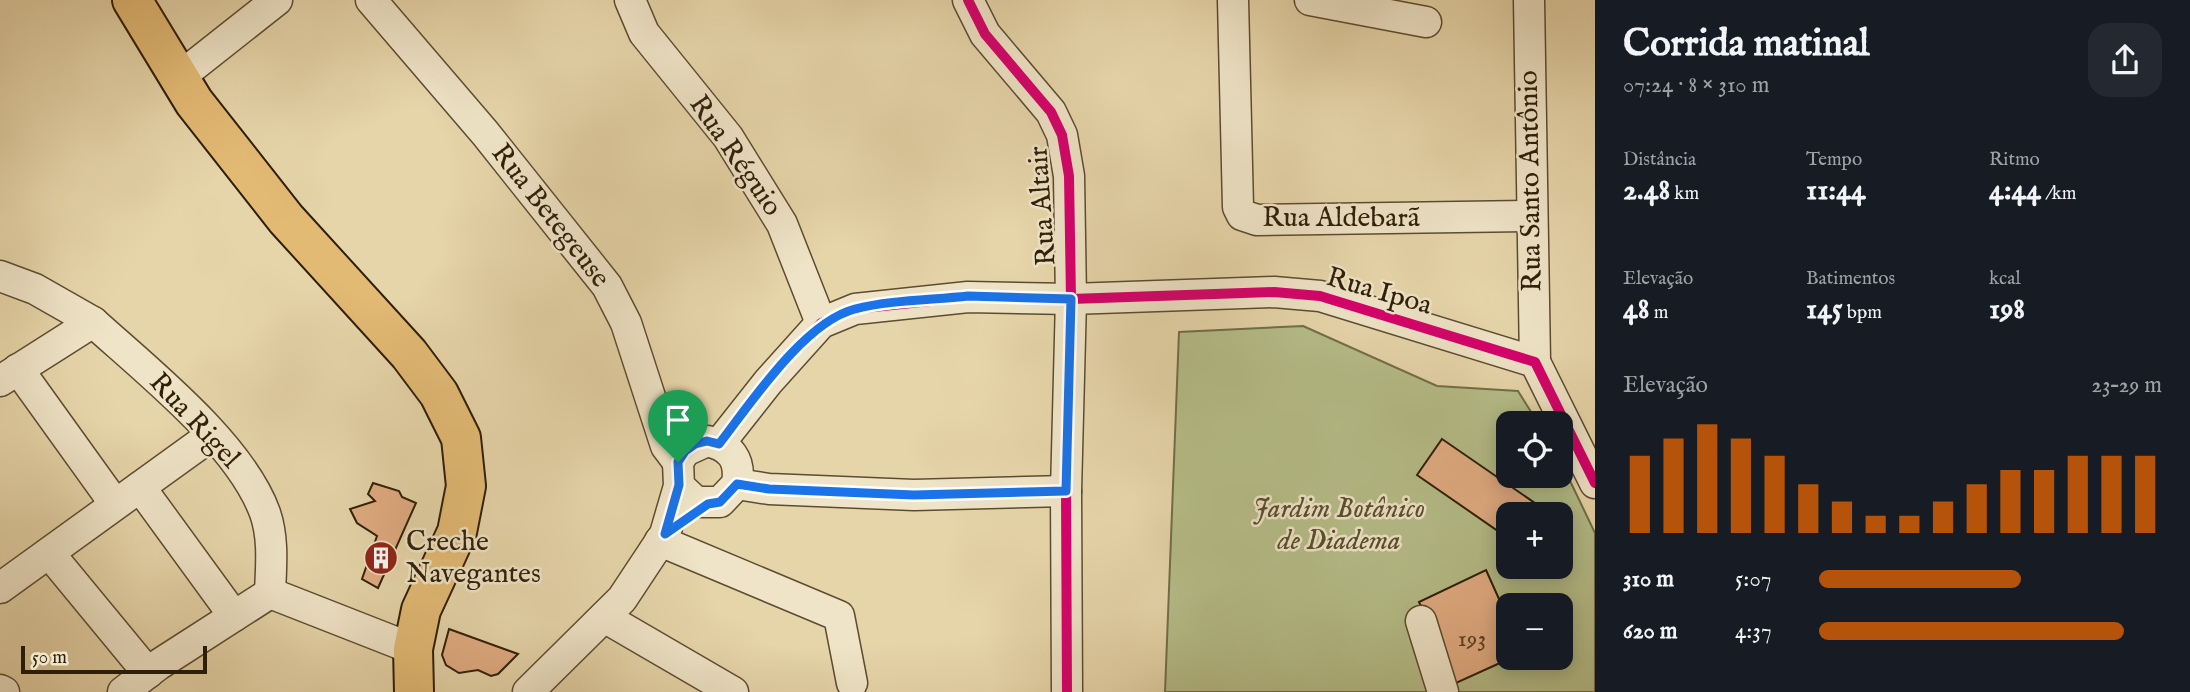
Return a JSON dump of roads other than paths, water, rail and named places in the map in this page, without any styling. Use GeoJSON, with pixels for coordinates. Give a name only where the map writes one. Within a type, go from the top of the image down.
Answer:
{"type":"FeatureCollection","features":[{"type":"Feature","properties":{"kind":"main road"},"geometry":{"type":"LineString","coordinates":[[132,0],[177,79],[286,219],[409,354],[439,394],[461,439],[466,486],[457,532],[421,610],[413,649],[414,692]]}},
{"type":"Feature","properties":{"kind":"street"},"geometry":{"type":"LineString","coordinates":[[177,79],[277,0]]}},
{"type":"Feature","properties":{"kind":"street","name":"Rua Betegeuse"},"geometry":{"type":"LineString","coordinates":[[371,0],[502,154],[607,286],[626,323],[666,446],[679,474]]}},
{"type":"Feature","properties":{"kind":"street","name":"Rua Réguio"},"geometry":{"type":"LineString","coordinates":[[630,0],[643,33],[728,137],[782,224],[821,323]]}},
{"type":"Feature","properties":{"kind":"street","name":"Rua Altair"},"geometry":{"type":"LineString","coordinates":[[968,0],[985,34],[1051,112],[1062,135],[1069,176],[1071,299],[1066,491],[1067,692]]}},
{"type":"Feature","properties":{"kind":"street","name":"Rua Aldebarã"},"geometry":{"type":"LineString","coordinates":[[1233,0],[1238,207],[1242,215],[1257,220],[1531,216]]}},
{"type":"Feature","properties":{"kind":"street"},"geometry":{"type":"LineString","coordinates":[[1310,0],[1426,22]]}},
{"type":"Feature","properties":{"kind":"street","name":"Rua Santo Antônio"},"geometry":{"type":"LineString","coordinates":[[1529,0],[1535,362]]}},
{"type":"Feature","properties":{"kind":"street","name":"Rua Rigel"},"geometry":{"type":"LineString","coordinates":[[0,276],[35,289],[93,322],[212,435],[250,483],[265,514],[272,545],[270,593]]}},
{"type":"Feature","properties":{"kind":"street","name":"Rua Ipoa"},"geometry":{"type":"LineString","coordinates":[[821,323],[855,309],[968,296],[1071,299],[1274,292],[1320,296],[1535,362]]}},
{"type":"Feature","properties":{"kind":"street"},"geometry":{"type":"LineString","coordinates":[[93,322],[11,365],[116,504]]}},
{"type":"Feature","properties":{"kind":"street"},"geometry":{"type":"LineString","coordinates":[[719,444],[768,382],[821,323]]}},
{"type":"Feature","properties":{"kind":"street"},"geometry":{"type":"LineString","coordinates":[[1535,362],[1595,483]]}},
{"type":"Feature","properties":{"kind":"street"},"geometry":{"type":"LineString","coordinates":[[0,588],[212,435]]}},
{"type":"Feature","properties":{"kind":"street"},"geometry":{"type":"LineString","coordinates":[[528,692],[622,599],[662,538],[685,451],[695,444],[707,441],[729,450],[736,460],[737,484],[720,502],[696,502],[679,474]]}},
{"type":"Feature","properties":{"kind":"street"},"geometry":{"type":"LineString","coordinates":[[737,484],[769,489],[914,495],[1066,491]]}},
{"type":"Feature","properties":{"kind":"street"},"geometry":{"type":"LineString","coordinates":[[140,486],[234,617]]}},
{"type":"Feature","properties":{"kind":"street"},"geometry":{"type":"LineString","coordinates":[[662,538],[708,504]]}},
{"type":"Feature","properties":{"kind":"street"},"geometry":{"type":"LineString","coordinates":[[662,538],[839,616],[852,689]]}},
{"type":"Feature","properties":{"kind":"street"},"geometry":{"type":"LineString","coordinates":[[49,552],[148,673]]}},
{"type":"Feature","properties":{"kind":"street"},"geometry":{"type":"LineString","coordinates":[[123,692],[270,593],[413,649]]}},
{"type":"Feature","properties":{"kind":"street"},"geometry":{"type":"LineString","coordinates":[[604,617],[733,692]]}},
{"type":"Feature","properties":{"kind":"street"},"geometry":{"type":"LineString","coordinates":[[1420,621],[1443,692]]}},
{"type":"Feature","properties":{"kind":"place","name":"Creche Navegantes"},"geometry":{"type":"Point","coordinates":[381,558]}},
{"type":"Feature","properties":{"kind":"park label","name":"Jardim Botânico de Diadema"},"geometry":{"type":"Point","coordinates":[1339,525]}}]}
